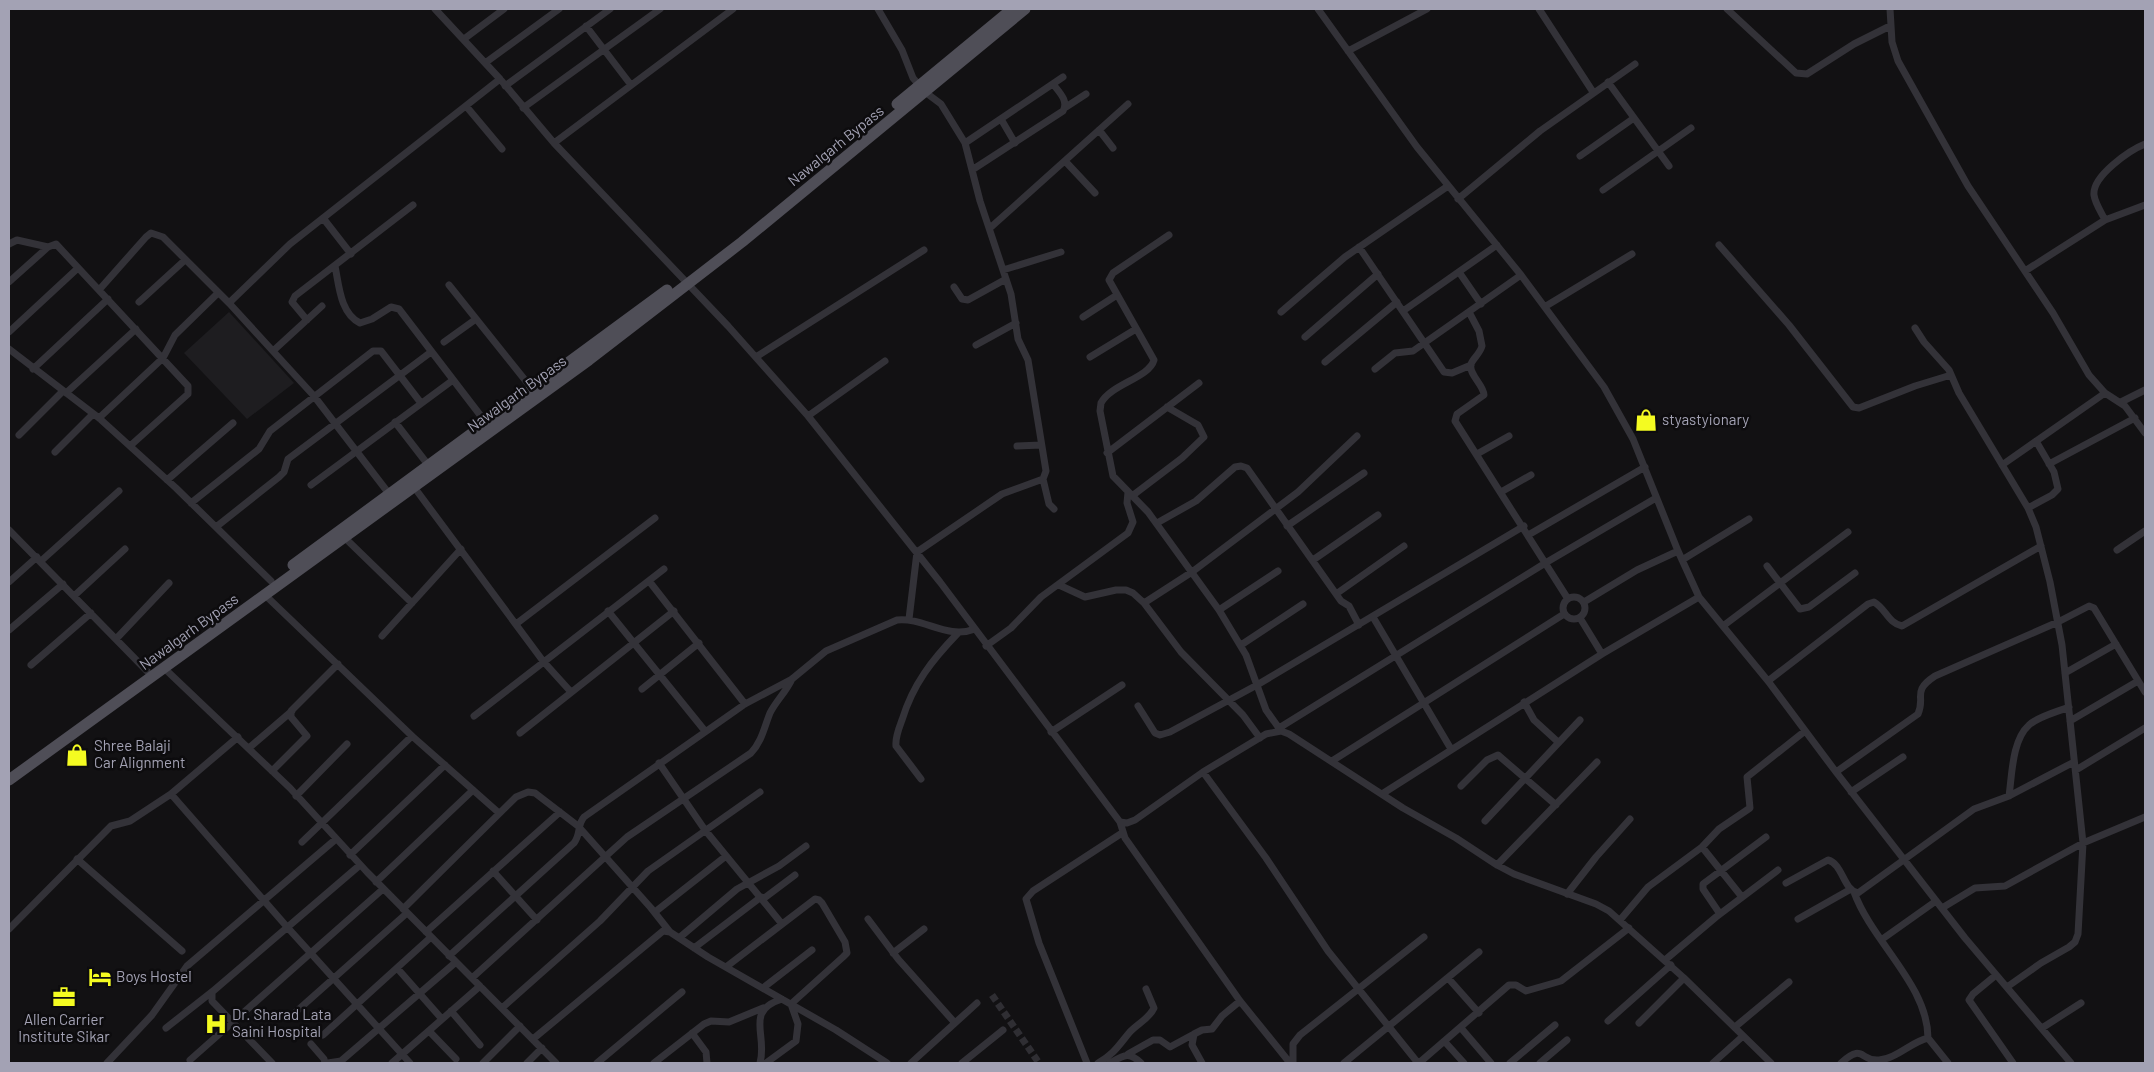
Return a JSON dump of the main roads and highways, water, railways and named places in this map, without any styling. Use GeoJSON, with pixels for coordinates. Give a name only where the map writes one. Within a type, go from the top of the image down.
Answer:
{"type":"FeatureCollection","features":[{"type":"Feature","properties":{"kind":"main road","name":"Nawalgarh Bypass"},"geometry":{"type":"LineString","coordinates":[[9,772],[532,390],[742,242],[922,89],[1012,9]]}},
{"type":"Feature","properties":{"kind":"main road","name":"Nawalgarh Bypass"},"geometry":{"type":"LineString","coordinates":[[922,89],[1024,9]]}},
{"type":"Feature","properties":{"kind":"main road","name":"Nawalgarh Bypass"},"geometry":{"type":"LineString","coordinates":[[9,780],[589,360],[685,281]]}},
{"type":"Feature","properties":{"kind":"tunnel"},"geometry":{"type":"LineString","coordinates":[[992,995],[1039,1063]]}},
{"type":"Feature","properties":{"kind":"place","name":"styastyionary"},"geometry":{"type":"Point","coordinates":[1646,420]}},
{"type":"Feature","properties":{"kind":"place","name":"Shree Balaji Car Alignment"},"geometry":{"type":"Point","coordinates":[77,755]}},
{"type":"Feature","properties":{"kind":"place","name":"Boys Hostel"},"geometry":{"type":"Point","coordinates":[100,977]}},
{"type":"Feature","properties":{"kind":"place","name":"Allen Carrier Institute Sikar"},"geometry":{"type":"Point","coordinates":[64,997]}},
{"type":"Feature","properties":{"kind":"place","name":"Dr. Sharad Lata Saini Hospital"},"geometry":{"type":"Point","coordinates":[216,1024]}}]}
